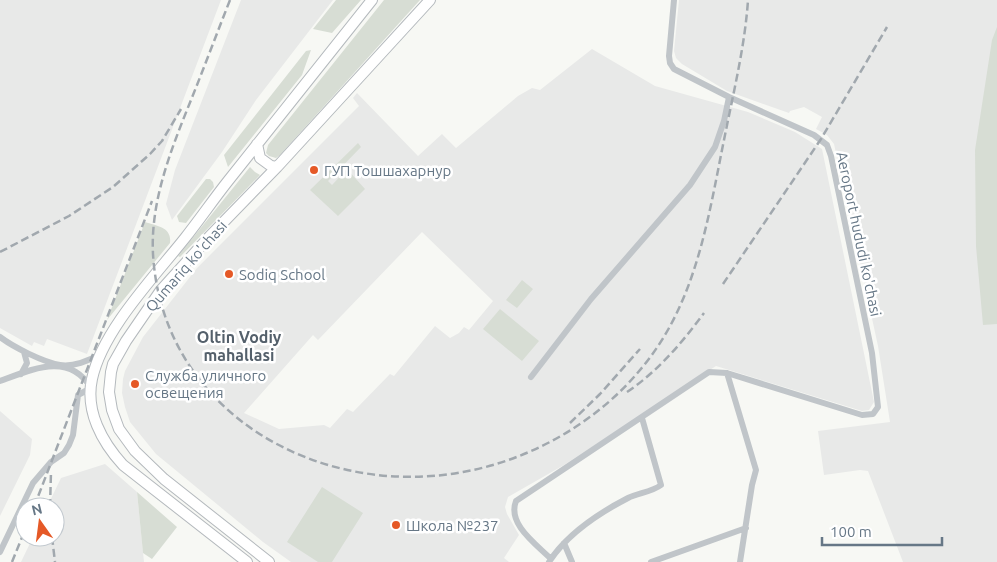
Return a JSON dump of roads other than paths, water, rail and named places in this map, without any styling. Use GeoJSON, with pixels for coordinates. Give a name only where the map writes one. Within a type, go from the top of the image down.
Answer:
{"type":"FeatureCollection","features":[{"type":"Feature","properties":{"kind":"main road","name":"Qumariq ko'chasi"},"geometry":{"type":"LineString","coordinates":[[247,562],[123,465],[105,442],[96,424],[91,403],[93,372],[110,335],[121,320],[257,144],[372,0]]}},
{"type":"Feature","properties":{"kind":"main road","name":"Qumariq ko'chasi"},"geometry":{"type":"LineString","coordinates":[[269,562],[188,499],[141,459],[124,438],[115,420],[109,392],[111,372],[136,326],[161,290],[178,270],[277,167],[427,2]]}},
{"type":"Feature","properties":{"kind":"main road"},"geometry":{"type":"LineString","coordinates":[[257,144],[260,158],[271,166],[277,167]]}},
{"type":"Feature","properties":{"kind":"main road"},"geometry":{"type":"LineString","coordinates":[[166,261],[178,270]]}},
{"type":"Feature","properties":{"kind":"street","name":"Aeroport hududi ko'chasi"},"geometry":{"type":"LineString","coordinates":[[642,418],[661,485],[630,497],[589,522],[564,544],[550,561],[516,521],[514,512],[516,501],[709,372],[727,372],[856,414],[871,415],[877,408],[878,403],[872,353],[828,148],[818,138],[805,130],[729,97],[678,71],[670,63],[669,53],[674,0]]}},
{"type":"Feature","properties":{"kind":"street"},"geometry":{"type":"LineString","coordinates":[[531,377],[591,299],[690,185],[715,147],[724,121],[729,97]]}},
{"type":"Feature","properties":{"kind":"street"},"geometry":{"type":"LineString","coordinates":[[0,338],[24,352],[77,373],[85,379],[91,388],[78,395],[73,435],[69,445],[64,453],[51,462],[33,483],[0,552]]}},
{"type":"Feature","properties":{"kind":"street"},"geometry":{"type":"LineString","coordinates":[[20,374],[27,363],[24,352]]}},
{"type":"Feature","properties":{"kind":"street"},"geometry":{"type":"LineString","coordinates":[[0,381],[36,369],[83,362],[101,353]]}},
{"type":"Feature","properties":{"kind":"street"},"geometry":{"type":"LineString","coordinates":[[727,372],[756,470],[740,562]]}},
{"type":"Feature","properties":{"kind":"street"},"geometry":{"type":"LineString","coordinates":[[651,562],[746,528]]}},
{"type":"Feature","properties":{"kind":"street"},"geometry":{"type":"LineString","coordinates":[[564,544],[573,561]]}},
{"type":"Feature","properties":{"kind":"railway"},"geometry":{"type":"LineString","coordinates":[[230,0],[173,146],[160,189],[153,232],[153,254],[163,310],[185,358],[217,399],[257,432],[303,456],[354,471],[408,477],[463,472],[488,466],[513,458],[560,436],[603,407],[623,389],[659,344],[675,317],[687,288],[706,228],[739,68],[748,0]]}},
{"type":"Feature","properties":{"kind":"railway"},"geometry":{"type":"LineString","coordinates":[[723,284],[821,139],[887,27]]}},
{"type":"Feature","properties":{"kind":"railway"},"geometry":{"type":"LineString","coordinates":[[0,252],[69,216],[113,187],[162,141],[181,109]]}},
{"type":"Feature","properties":{"kind":"railway"},"geometry":{"type":"LineString","coordinates":[[38,497],[152,201]]}},
{"type":"Feature","properties":{"kind":"railway"},"geometry":{"type":"LineString","coordinates":[[627,392],[669,356],[704,313]]}},
{"type":"Feature","properties":{"kind":"railway"},"geometry":{"type":"LineString","coordinates":[[570,423],[600,394],[640,349]]}},
{"type":"Feature","properties":{"kind":"railway"},"geometry":{"type":"LineString","coordinates":[[50,497],[51,472]]}},
{"type":"Feature","properties":{"kind":"railway"},"geometry":{"type":"LineString","coordinates":[[12,562],[18,547]]}},
{"type":"Feature","properties":{"kind":"railway"},"geometry":{"type":"LineString","coordinates":[[53,547],[55,562]]}},
{"type":"Feature","properties":{"kind":"place","name":"ГУП Тошшахарнур"},"geometry":{"type":"Point","coordinates":[314,170]}},
{"type":"Feature","properties":{"kind":"place","name":"Sodiq School"},"geometry":{"type":"Point","coordinates":[229,274]}},
{"type":"Feature","properties":{"kind":"place","name":"Служба уличного освещения"},"geometry":{"type":"Point","coordinates":[135,384]}},
{"type":"Feature","properties":{"kind":"place","name":"Школа №237"},"geometry":{"type":"Point","coordinates":[396,525]}},
{"type":"Feature","properties":{"kind":"district","name":"Oltin Vodiy mahallasi"},"geometry":{"type":"Point","coordinates":[239,346]}}]}
